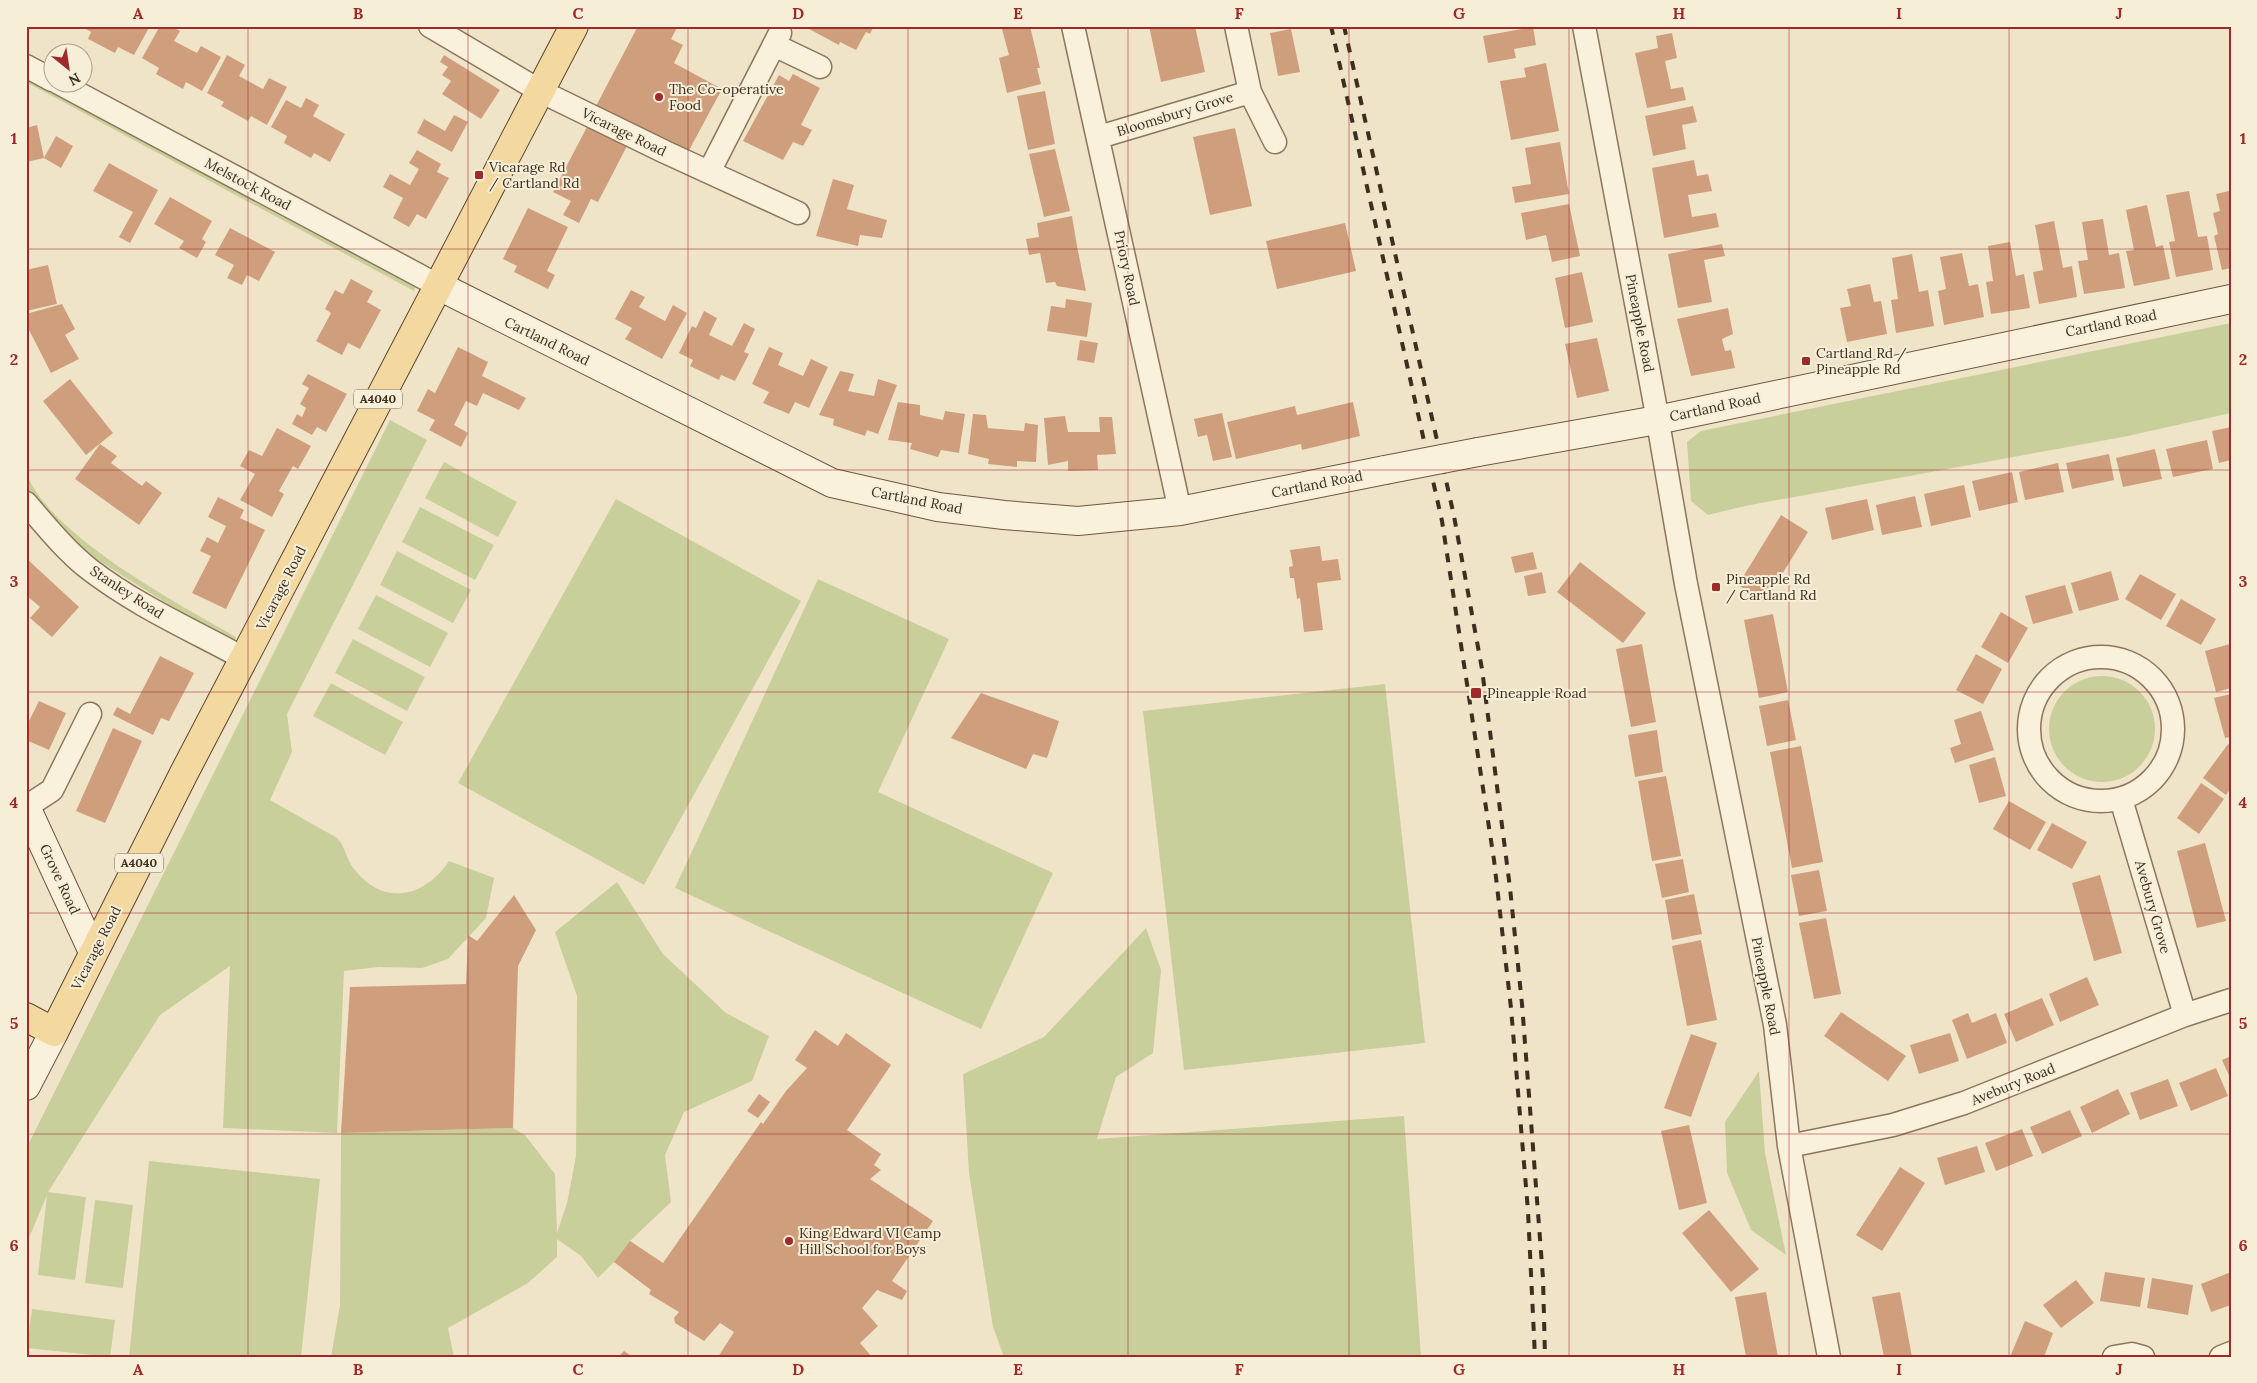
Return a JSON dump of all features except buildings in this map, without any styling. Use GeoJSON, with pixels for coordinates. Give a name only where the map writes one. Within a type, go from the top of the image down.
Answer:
{"type":"FeatureCollection","features":[{"type":"Feature","properties":{"kind":"main road","name":"Vicarage Road"},"geometry":{"type":"LineString","coordinates":[[54,1032],[245,659],[574,26]]}},
{"type":"Feature","properties":{"kind":"main road"},"geometry":{"type":"LineString","coordinates":[[26,1017],[54,1032]]}},
{"type":"Feature","properties":{"kind":"street"},"geometry":{"type":"LineString","coordinates":[[430,26],[540,91]]}},
{"type":"Feature","properties":{"kind":"street","name":"Priory Road"},"geometry":{"type":"LineString","coordinates":[[1073,26],[1180,511]]}},
{"type":"Feature","properties":{"kind":"street","name":"Bloomsbury Grove"},"geometry":{"type":"LineString","coordinates":[[1236,26],[1250,92],[1275,142]]}},
{"type":"Feature","properties":{"kind":"street","name":"Pineapple Road"},"geometry":{"type":"LineString","coordinates":[[1584,26],[1688,594],[1775,1025],[1789,1146],[1829,1357]]}},
{"type":"Feature","properties":{"kind":"street"},"geometry":{"type":"LineString","coordinates":[[709,172],[777,39],[820,67]]}},
{"type":"Feature","properties":{"kind":"street"},"geometry":{"type":"LineString","coordinates":[[26,66],[42,75]]}},
{"type":"Feature","properties":{"kind":"street","name":"Vicarage Road"},"geometry":{"type":"LineString","coordinates":[[540,91],[709,172],[798,212]]}},
{"type":"Feature","properties":{"kind":"street","name":"Melstock Road"},"geometry":{"type":"LineString","coordinates":[[76,92],[438,286]]}},
{"type":"Feature","properties":{"kind":"street","name":"Bloomsbury Grove"},"geometry":{"type":"LineString","coordinates":[[1099,137],[1250,92]]}},
{"type":"Feature","properties":{"kind":"street","name":"Cartland Road"},"geometry":{"type":"LineString","coordinates":[[438,286],[832,483],[938,507],[1078,521],[1180,511],[1478,452],[1657,420],[2231,299]]}},
{"type":"Feature","properties":{"kind":"street","name":"Stanley Road"},"geometry":{"type":"LineString","coordinates":[[26,503],[58,541],[89,569],[153,612],[245,659]]}},
{"type":"Feature","properties":{"kind":"street"},"geometry":{"type":"LineString","coordinates":[[2103,656],[2126,660],[2146,671],[2162,688],[2171,709],[2174,732],[2170,754],[2159,774],[2142,789],[2121,799],[2099,802],[2076,798],[2051,781],[2041,770],[2031,749],[2028,727],[2036,698],[2044,685],[2060,669],[2081,659],[2103,656]]}},
{"type":"Feature","properties":{"kind":"street","name":"Grove Road"},"geometry":{"type":"LineString","coordinates":[[90,714],[52,790],[26,807],[94,952]]}},
{"type":"Feature","properties":{"kind":"street","name":"Avebury Grove"},"geometry":{"type":"LineString","coordinates":[[2121,799],[2185,1015]]}},
{"type":"Feature","properties":{"kind":"street","name":"Avebury Road"},"geometry":{"type":"LineString","coordinates":[[1789,1146],[1893,1125],[1964,1103],[2185,1015],[2231,1000]]}},
{"type":"Feature","properties":{"kind":"street","name":"Vicarage Road"},"geometry":{"type":"LineString","coordinates":[[26,1086],[54,1032]]}},
{"type":"Feature","properties":{"kind":"street"},"geometry":{"type":"LineString","coordinates":[[2221,1357],[2231,1353]]}},
{"type":"Feature","properties":{"kind":"street"},"geometry":{"type":"LineString","coordinates":[[2114,1357],[2132,1354],[2143,1357]]}},
{"type":"Feature","properties":{"kind":"green space"},"geometry":{"type":"Polygon","coordinates":[[[26,79],[42,87],[42,91],[26,82],[26,79]]]}},
{"type":"Feature","properties":{"kind":"green space"},"geometry":{"type":"Polygon","coordinates":[[[45,92],[51,92],[416,282],[414,291],[45,92]]]}},
{"type":"Feature","properties":{"kind":"green space"},"geometry":{"type":"Polygon","coordinates":[[[2231,323],[2231,413],[2123,437],[1745,506],[1708,515],[1691,501],[1687,442],[1701,431],[2231,323]]]}},
{"type":"Feature","properties":{"kind":"green space"},"geometry":{"type":"Polygon","coordinates":[[[390,420],[427,440],[287,714],[292,752],[270,800],[338,839],[355,870],[366,882],[379,889],[391,893],[404,893],[416,889],[428,883],[449,861],[494,878],[486,918],[448,959],[422,968],[379,967],[344,971],[337,1133],[223,1128],[230,966],[160,1015],[48,1192],[86,1197],[75,1280],[38,1275],[47,1195],[26,1245],[26,1149],[390,420]]]}},
{"type":"Feature","properties":{"kind":"green space"},"geometry":{"type":"Polygon","coordinates":[[[444,462],[517,502],[498,537],[425,498],[444,462]]]}},
{"type":"Feature","properties":{"kind":"green space"},"geometry":{"type":"Polygon","coordinates":[[[26,472],[39,496],[60,520],[87,543],[150,587],[236,637],[233,645],[93,557],[65,536],[28,495],[26,472]]]}},
{"type":"Feature","properties":{"kind":"green space"},"geometry":{"type":"Polygon","coordinates":[[[616,499],[801,601],[644,885],[458,783],[616,499]]]}},
{"type":"Feature","properties":{"kind":"green space"},"geometry":{"type":"Polygon","coordinates":[[[420,507],[494,545],[475,580],[402,542],[420,507]]]}},
{"type":"Feature","properties":{"kind":"green space"},"geometry":{"type":"Polygon","coordinates":[[[397,551],[471,590],[453,623],[380,585],[397,551]]]}},
{"type":"Feature","properties":{"kind":"green space"},"geometry":{"type":"Polygon","coordinates":[[[818,579],[949,639],[878,792],[1053,873],[981,1029],[675,888],[818,579]]]}},
{"type":"Feature","properties":{"kind":"green space"},"geometry":{"type":"Polygon","coordinates":[[[376,595],[448,633],[430,667],[358,629],[376,595]]]}},
{"type":"Feature","properties":{"kind":"green space"},"geometry":{"type":"Polygon","coordinates":[[[353,639],[425,677],[407,711],[335,673],[353,639]]]}},
{"type":"Feature","properties":{"kind":"green space"},"geometry":{"type":"Polygon","coordinates":[[[2102,676],[2122,680],[2139,692],[2151,709],[2155,729],[2151,749],[2139,766],[2122,778],[2102,782],[2082,778],[2065,766],[2053,749],[2049,729],[2053,709],[2065,692],[2082,680],[2102,676]]]}},
{"type":"Feature","properties":{"kind":"green space"},"geometry":{"type":"Polygon","coordinates":[[[331,683],[403,722],[385,755],[313,716],[331,683]]]}},
{"type":"Feature","properties":{"kind":"green space"},"geometry":{"type":"Polygon","coordinates":[[[1385,684],[1425,1043],[1184,1070],[1143,711],[1385,684]]]}},
{"type":"Feature","properties":{"kind":"green space"},"geometry":{"type":"Polygon","coordinates":[[[617,882],[663,954],[726,1013],[769,1036],[752,1081],[684,1112],[665,1155],[671,1202],[630,1241],[614,1262],[598,1278],[581,1256],[557,1239],[557,1257],[528,1283],[448,1328],[454,1357],[331,1357],[340,1305],[341,1133],[513,1128],[525,1135],[555,1174],[557,1233],[567,1203],[576,1156],[577,996],[555,932],[617,882]]]}},
{"type":"Feature","properties":{"kind":"green space"},"geometry":{"type":"Polygon","coordinates":[[[1146,928],[1161,970],[1153,1053],[1116,1077],[1097,1139],[1404,1116],[1421,1357],[1004,1357],[993,1327],[969,1173],[963,1074],[1044,1037],[1146,928]]]}},
{"type":"Feature","properties":{"kind":"green space"},"geometry":{"type":"Polygon","coordinates":[[[1759,1071],[1765,1153],[1786,1255],[1751,1230],[1727,1173],[1725,1122],[1759,1071]]]}},
{"type":"Feature","properties":{"kind":"green space"},"geometry":{"type":"Polygon","coordinates":[[[149,1161],[320,1179],[301,1357],[129,1357],[149,1161]]]}},
{"type":"Feature","properties":{"kind":"green space"},"geometry":{"type":"Polygon","coordinates":[[[95,1200],[133,1205],[123,1288],[85,1283],[95,1200]]]}},
{"type":"Feature","properties":{"kind":"green space"},"geometry":{"type":"Polygon","coordinates":[[[32,1309],[115,1320],[110,1357],[27,1348],[32,1309]]]}},
{"type":"Feature","properties":{"kind":"railway"},"geometry":{"type":"LineString","coordinates":[[1331,26],[1442,521],[1494,860],[1511,1008],[1528,1211],[1535,1357]]}},
{"type":"Feature","properties":{"kind":"railway"},"geometry":{"type":"LineString","coordinates":[[1344,26],[1454,516],[1482,669],[1510,888],[1522,1004],[1543,1278],[1545,1357]]}},
{"type":"Feature","properties":{"kind":"place","name":"The Co-operative Food"},"geometry":{"type":"Point","coordinates":[659,97]}},
{"type":"Feature","properties":{"kind":"place","name":"Vicarage Rd / Cartland Rd"},"geometry":{"type":"Point","coordinates":[479,175]}},
{"type":"Feature","properties":{"kind":"place","name":"Cartland Rd / Pineapple Rd"},"geometry":{"type":"Point","coordinates":[1806,361]}},
{"type":"Feature","properties":{"kind":"place","name":"Pineapple Rd / Cartland Rd"},"geometry":{"type":"Point","coordinates":[1716,587]}},
{"type":"Feature","properties":{"kind":"place","name":"Pineapple Road"},"geometry":{"type":"Point","coordinates":[1476,693]}},
{"type":"Feature","properties":{"kind":"place","name":"King Edward VI Camp Hill School for Boys"},"geometry":{"type":"Point","coordinates":[789,1241]}}]}
